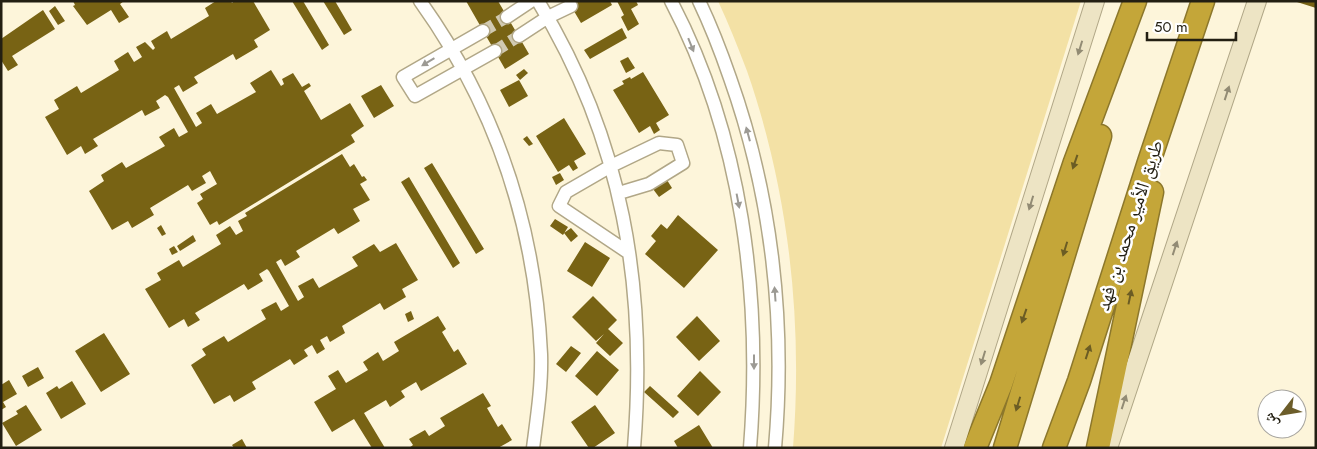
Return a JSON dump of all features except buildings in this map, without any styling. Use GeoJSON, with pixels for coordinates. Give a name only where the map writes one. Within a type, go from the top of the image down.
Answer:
{"type":"FeatureCollection","features":[{"type":"Feature","properties":{"kind":"highway"},"geometry":{"type":"LineString","coordinates":[[975,448],[1001,384],[1075,162],[1135,1]]}},
{"type":"Feature","properties":{"kind":"highway"},"geometry":{"type":"LineString","coordinates":[[1005,448],[1141,1]]}},
{"type":"Feature","properties":{"kind":"highway","name":"طريق الأمير محمد بن فهد"},"geometry":{"type":"LineString","coordinates":[[1054,448],[1079,381],[1203,1]]}},
{"type":"Feature","properties":{"kind":"highway"},"geometry":{"type":"LineString","coordinates":[[1098,448],[1176,82]]}},
{"type":"Feature","properties":{"kind":"main road"},"geometry":{"type":"LineString","coordinates":[[954,448],[1095,1]]}},
{"type":"Feature","properties":{"kind":"main road"},"geometry":{"type":"LineString","coordinates":[[1108,448],[1257,1]]}},
{"type":"Feature","properties":{"kind":"street"},"geometry":{"type":"LineString","coordinates":[[420,1],[451,48],[486,112],[500,146],[521,214],[537,303],[541,355],[533,448]]}},
{"type":"Feature","properties":{"kind":"street"},"geometry":{"type":"LineString","coordinates":[[508,17],[531,1]]}},
{"type":"Feature","properties":{"kind":"street"},"geometry":{"type":"LineString","coordinates":[[538,1],[576,70],[593,113],[618,193],[629,253],[638,353],[634,448]]}},
{"type":"Feature","properties":{"kind":"street"},"geometry":{"type":"LineString","coordinates":[[671,1],[682,22],[719,121],[732,167],[741,214],[750,284],[754,350],[754,392],[750,448]]}},
{"type":"Feature","properties":{"kind":"street"},"geometry":{"type":"LineString","coordinates":[[699,1],[725,63],[743,114],[756,162],[765,211],[774,281],[779,349],[779,393],[775,448]]}},
{"type":"Feature","properties":{"kind":"street"},"geometry":{"type":"LineString","coordinates":[[519,36],[548,17],[571,6]]}},
{"type":"Feature","properties":{"kind":"street"},"geometry":{"type":"LineString","coordinates":[[483,31],[404,76],[415,96],[494,51]]}},
{"type":"Feature","properties":{"kind":"street"},"geometry":{"type":"LineString","coordinates":[[618,193],[649,184],[683,163],[678,146],[659,143],[611,166],[566,192],[559,206],[629,253]]}},
{"type":"Feature","properties":{"kind":"shaded area"},"geometry":{"type":"Polygon","coordinates":[[[718,1],[1081,1],[941,448],[793,448],[796,400],[794,305],[790,257],[783,210],[773,163],[747,71],[718,1]]]}},
{"type":"Feature","properties":{"kind":"tunnel"},"geometry":{"type":"LineString","coordinates":[[483,31],[507,17]]}},
{"type":"Feature","properties":{"kind":"tunnel"},"geometry":{"type":"LineString","coordinates":[[495,51],[519,36]]}}]}
